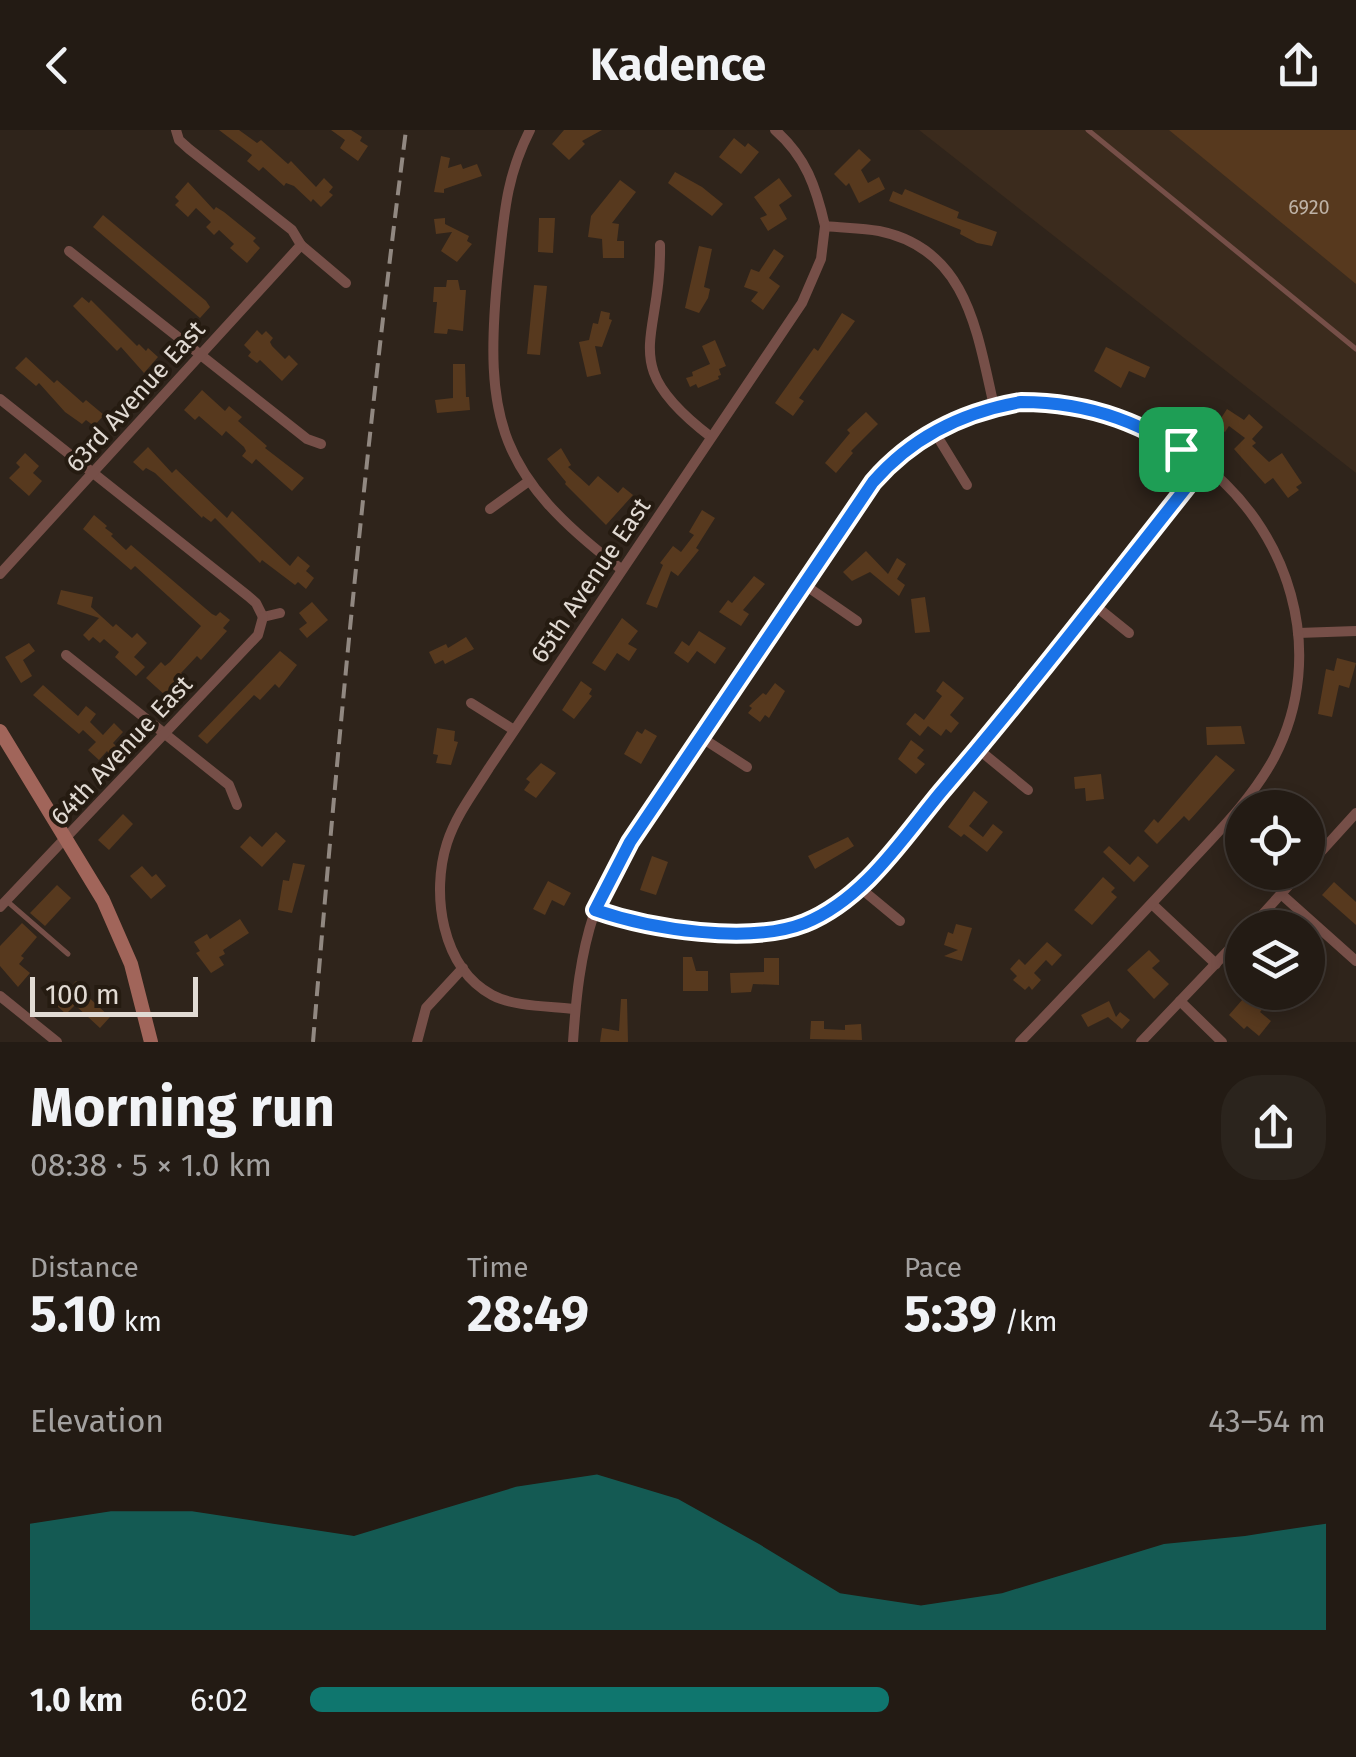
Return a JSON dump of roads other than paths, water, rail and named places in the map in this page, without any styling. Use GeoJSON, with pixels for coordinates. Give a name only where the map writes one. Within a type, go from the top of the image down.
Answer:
{"type":"FeatureCollection","features":[{"type":"Feature","properties":{"kind":"street"},"geometry":{"type":"LineString","coordinates":[[530,130],[510,172],[496,290],[494,390],[508,444],[529,481],[561,521],[621,569]]}},
{"type":"Feature","properties":{"kind":"street"},"geometry":{"type":"LineString","coordinates":[[775,130],[792,145],[812,178],[825,226],[864,229],[900,238],[928,253],[950,274],[970,306],[994,406]]}},
{"type":"Feature","properties":{"kind":"street"},"geometry":{"type":"LineString","coordinates":[[176,131],[189,150],[296,233],[301,246],[346,283]]}},
{"type":"Feature","properties":{"kind":"street","name":"65th Avenue East"},"geometry":{"type":"LineString","coordinates":[[463,968],[443,920],[443,860],[458,816],[802,303],[821,260],[825,226]]}},
{"type":"Feature","properties":{"kind":"street"},"geometry":{"type":"LineString","coordinates":[[660,245],[660,272],[649,343],[653,371],[666,397],[711,437]]}},
{"type":"Feature","properties":{"kind":"street","name":"63rd Avenue East"},"geometry":{"type":"LineString","coordinates":[[0,574],[301,246]]}},
{"type":"Feature","properties":{"kind":"street"},"geometry":{"type":"LineString","coordinates":[[69,251],[306,439],[321,444]]}},
{"type":"Feature","properties":{"kind":"street"},"geometry":{"type":"LineString","coordinates":[[0,399],[248,596],[263,618],[280,613]]}},
{"type":"Feature","properties":{"kind":"street"},"geometry":{"type":"LineString","coordinates":[[573,1042],[577,981],[595,910],[630,842],[873,482],[897,457],[934,431],[994,406],[1048,402],[1104,411],[1164,437],[1224,482],[1262,526],[1280,557],[1292,592],[1298,632],[1297,691],[1274,757],[1239,810],[1020,1042]]}},
{"type":"Feature","properties":{"kind":"street"},"geometry":{"type":"LineString","coordinates":[[934,431],[967,485]]}},
{"type":"Feature","properties":{"kind":"street"},"geometry":{"type":"LineString","coordinates":[[595,910],[660,928],[737,932],[803,923],[834,907],[859,887],[978,749],[1204,465]]}},
{"type":"Feature","properties":{"kind":"street"},"geometry":{"type":"LineString","coordinates":[[490,509],[529,481]]}},
{"type":"Feature","properties":{"kind":"street"},"geometry":{"type":"LineString","coordinates":[[802,583],[857,621]]}},
{"type":"Feature","properties":{"kind":"street"},"geometry":{"type":"LineString","coordinates":[[1093,604],[1129,633]]}},
{"type":"Feature","properties":{"kind":"street","name":"64th Avenue East"},"geometry":{"type":"LineString","coordinates":[[3,903],[258,635],[263,618]]}},
{"type":"Feature","properties":{"kind":"street"},"geometry":{"type":"LineString","coordinates":[[1298,632],[1356,632]]}},
{"type":"Feature","properties":{"kind":"street"},"geometry":{"type":"LineString","coordinates":[[66,654],[229,784],[236,805]]}},
{"type":"Feature","properties":{"kind":"street"},"geometry":{"type":"LineString","coordinates":[[471,702],[514,730]]}},
{"type":"Feature","properties":{"kind":"street"},"geometry":{"type":"LineString","coordinates":[[0,731],[104,900],[123,942],[152,1042]]}},
{"type":"Feature","properties":{"kind":"street"},"geometry":{"type":"LineString","coordinates":[[699,736],[747,766]]}},
{"type":"Feature","properties":{"kind":"street"},"geometry":{"type":"LineString","coordinates":[[978,749],[1028,790]]}},
{"type":"Feature","properties":{"kind":"street"},"geometry":{"type":"LineString","coordinates":[[1325,847],[1356,813]]}},
{"type":"Feature","properties":{"kind":"street"},"geometry":{"type":"LineString","coordinates":[[859,887],[900,921]]}},
{"type":"Feature","properties":{"kind":"street"},"geometry":{"type":"LineString","coordinates":[[1266,910],[1285,890]]}},
{"type":"Feature","properties":{"kind":"street"},"geometry":{"type":"LineString","coordinates":[[1281,894],[1356,961]]}},
{"type":"Feature","properties":{"kind":"street"},"geometry":{"type":"LineString","coordinates":[[1152,904],[1216,964]]}},
{"type":"Feature","properties":{"kind":"street"},"geometry":{"type":"LineString","coordinates":[[1141,1042],[1225,954]]}},
{"type":"Feature","properties":{"kind":"street"},"geometry":{"type":"LineString","coordinates":[[418,1042],[426,1008],[463,968],[495,997],[575,1009]]}},
{"type":"Feature","properties":{"kind":"street"},"geometry":{"type":"LineString","coordinates":[[0,996],[57,1042]]}},
{"type":"Feature","properties":{"kind":"street"},"geometry":{"type":"LineString","coordinates":[[1180,1001],[1222,1042]]}},
{"type":"Feature","properties":{"kind":"lane"},"geometry":{"type":"LineString","coordinates":[[1088,130],[1356,349]]}},
{"type":"Feature","properties":{"kind":"lane"},"geometry":{"type":"LineString","coordinates":[[3,903],[68,954]]}},
{"type":"Feature","properties":{"kind":"railway"},"geometry":{"type":"LineString","coordinates":[[313,1042],[354,586],[406,130]]}}]}
